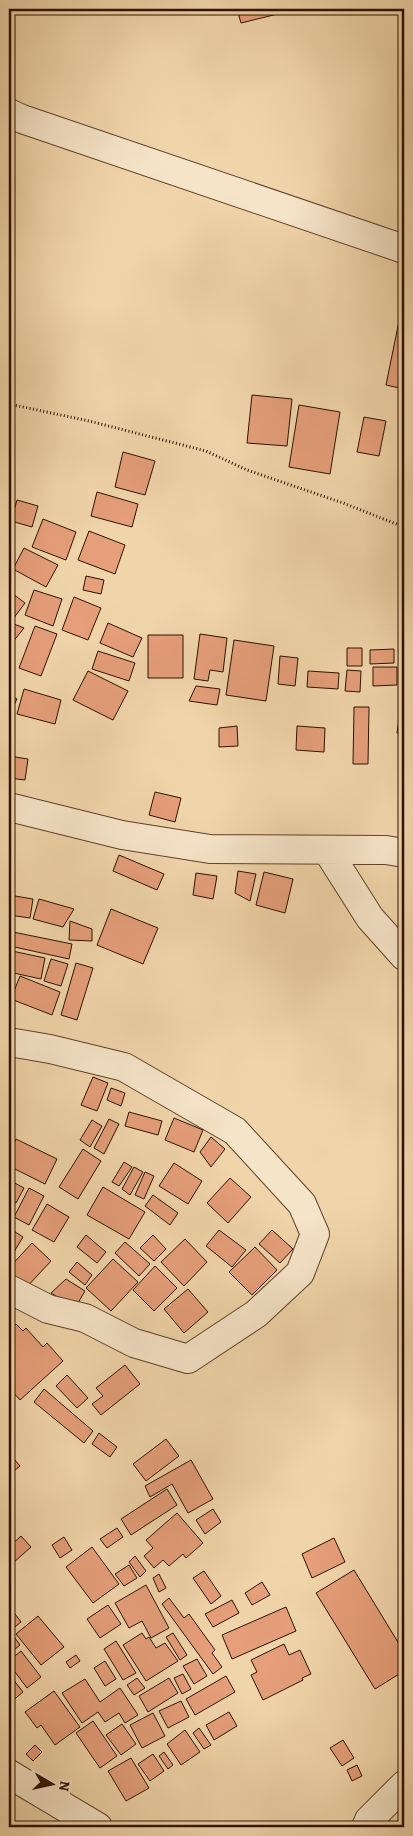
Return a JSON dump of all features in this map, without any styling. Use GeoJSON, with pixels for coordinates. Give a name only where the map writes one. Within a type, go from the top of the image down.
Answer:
{"type":"FeatureCollection","features":[{"type":"Feature","properties":{"kind":"street"},"geometry":{"type":"LineString","coordinates":[[9,113],[31,123],[404,249]]}},
{"type":"Feature","properties":{"kind":"street"},"geometry":{"type":"LineString","coordinates":[[9,807],[122,835],[210,849],[386,850],[404,853]]}},
{"type":"Feature","properties":{"kind":"street"},"geometry":{"type":"LineString","coordinates":[[327,850],[370,918],[404,956]]}},
{"type":"Feature","properties":{"kind":"street"},"geometry":{"type":"LineString","coordinates":[[9,1042],[50,1049],[124,1068],[235,1131],[302,1204],[315,1234],[300,1273],[256,1314],[188,1359],[134,1343],[85,1318],[48,1309],[9,1289]]}},
{"type":"Feature","properties":{"kind":"street"},"geometry":{"type":"LineString","coordinates":[[9,1774],[98,1827]]}},
{"type":"Feature","properties":{"kind":"street"},"geometry":{"type":"LineString","coordinates":[[366,1827],[369,1820],[404,1785]]}},
{"type":"Feature","properties":{"kind":"path"},"geometry":{"type":"LineString","coordinates":[[9,404],[89,421],[206,451],[247,470],[404,526]]}},
{"type":"Feature","properties":{"kind":"building"},"geometry":{"type":"Polygon","coordinates":[[[237,9],[290,9],[290,11],[241,23],[237,9]]]}},
{"type":"Feature","properties":{"kind":"building"},"geometry":{"type":"Polygon","coordinates":[[[400,316],[404,317],[404,389],[386,385],[400,316]]]}},
{"type":"Feature","properties":{"kind":"building"},"geometry":{"type":"Polygon","coordinates":[[[252,395],[292,399],[287,446],[247,443],[252,395]]]}},
{"type":"Feature","properties":{"kind":"building"},"geometry":{"type":"Polygon","coordinates":[[[299,405],[340,412],[330,474],[289,467],[299,405]]]}},
{"type":"Feature","properties":{"kind":"building"},"geometry":{"type":"Polygon","coordinates":[[[364,417],[386,421],[379,456],[357,452],[364,417]]]}},
{"type":"Feature","properties":{"kind":"building"},"geometry":{"type":"Polygon","coordinates":[[[123,452],[155,461],[145,495],[115,487],[123,452]]]}},
{"type":"Feature","properties":{"kind":"building"},"geometry":{"type":"Polygon","coordinates":[[[97,492],[138,504],[132,527],[91,516],[97,492]]]}},
{"type":"Feature","properties":{"kind":"building"},"geometry":{"type":"Polygon","coordinates":[[[17,500],[38,506],[32,527],[11,521],[17,500]]]}},
{"type":"Feature","properties":{"kind":"building"},"geometry":{"type":"Polygon","coordinates":[[[43,519],[76,532],[66,560],[32,547],[43,519]]]}},
{"type":"Feature","properties":{"kind":"building"},"geometry":{"type":"Polygon","coordinates":[[[89,531],[125,545],[115,574],[78,560],[89,531]]]}},
{"type":"Feature","properties":{"kind":"building"},"geometry":{"type":"Polygon","coordinates":[[[24,548],[58,565],[46,587],[13,569],[24,548]]]}},
{"type":"Feature","properties":{"kind":"building"},"geometry":{"type":"Polygon","coordinates":[[[86,576],[104,580],[101,594],[83,590],[86,576]]]}},
{"type":"Feature","properties":{"kind":"building"},"geometry":{"type":"Polygon","coordinates":[[[34,590],[62,599],[53,626],[25,615],[34,590]]]}},
{"type":"Feature","properties":{"kind":"building"},"geometry":{"type":"Polygon","coordinates":[[[9,591],[25,603],[13,619],[9,616],[9,591]]]}},
{"type":"Feature","properties":{"kind":"building"},"geometry":{"type":"Polygon","coordinates":[[[74,597],[101,608],[88,640],[62,630],[74,597]]]}},
{"type":"Feature","properties":{"kind":"building"},"geometry":{"type":"Polygon","coordinates":[[[9,622],[24,628],[12,643],[9,641],[9,622]]]}},
{"type":"Feature","properties":{"kind":"building"},"geometry":{"type":"Polygon","coordinates":[[[108,623],[142,638],[133,657],[100,643],[108,623]]]}},
{"type":"Feature","properties":{"kind":"building"},"geometry":{"type":"Polygon","coordinates":[[[35,626],[57,634],[41,676],[19,668],[35,626]]]}},
{"type":"Feature","properties":{"kind":"building"},"geometry":{"type":"Polygon","coordinates":[[[200,634],[227,638],[223,672],[210,670],[208,681],[194,679],[200,634]]]}},
{"type":"Feature","properties":{"kind":"building"},"geometry":{"type":"Polygon","coordinates":[[[148,635],[183,635],[183,678],[148,678],[148,635]]]}},
{"type":"Feature","properties":{"kind":"building"},"geometry":{"type":"Polygon","coordinates":[[[234,640],[274,646],[266,701],[226,695],[234,640]]]}},
{"type":"Feature","properties":{"kind":"building"},"geometry":{"type":"Polygon","coordinates":[[[399,641],[404,641],[404,656],[400,657],[399,641]]]}},
{"type":"Feature","properties":{"kind":"building"},"geometry":{"type":"Polygon","coordinates":[[[347,648],[362,648],[362,666],[347,666],[347,648]]]}},
{"type":"Feature","properties":{"kind":"building"},"geometry":{"type":"Polygon","coordinates":[[[394,649],[394,663],[370,664],[370,650],[394,649]]]}},
{"type":"Feature","properties":{"kind":"building"},"geometry":{"type":"Polygon","coordinates":[[[98,651],[135,663],[129,681],[92,669],[98,651]]]}},
{"type":"Feature","properties":{"kind":"building"},"geometry":{"type":"Polygon","coordinates":[[[280,656],[298,658],[295,686],[278,684],[280,656]]]}},
{"type":"Feature","properties":{"kind":"building"},"geometry":{"type":"Polygon","coordinates":[[[402,660],[404,660],[404,687],[401,687],[402,660]]]}},
{"type":"Feature","properties":{"kind":"building"},"geometry":{"type":"Polygon","coordinates":[[[373,667],[397,667],[397,685],[373,686],[373,667]]]}},
{"type":"Feature","properties":{"kind":"building"},"geometry":{"type":"Polygon","coordinates":[[[347,670],[361,671],[360,692],[345,691],[347,670]]]}},
{"type":"Feature","properties":{"kind":"building"},"geometry":{"type":"Polygon","coordinates":[[[88,671],[128,691],[113,720],[73,700],[88,671]]]}},
{"type":"Feature","properties":{"kind":"building"},"geometry":{"type":"Polygon","coordinates":[[[308,671],[339,673],[338,689],[307,687],[308,671]]]}},
{"type":"Feature","properties":{"kind":"building"},"geometry":{"type":"Polygon","coordinates":[[[196,686],[220,689],[217,705],[189,701],[196,686]]]}},
{"type":"Feature","properties":{"kind":"building"},"geometry":{"type":"Polygon","coordinates":[[[24,689],[61,700],[55,724],[17,714],[24,689]]]}},
{"type":"Feature","properties":{"kind":"building"},"geometry":{"type":"Polygon","coordinates":[[[9,695],[17,699],[10,713],[9,712],[9,695]]]}},
{"type":"Feature","properties":{"kind":"building"},"geometry":{"type":"Polygon","coordinates":[[[354,707],[369,707],[368,764],[353,764],[354,707]]]}},
{"type":"Feature","properties":{"kind":"building"},"geometry":{"type":"Polygon","coordinates":[[[400,711],[404,711],[404,734],[397,733],[400,711]]]}},
{"type":"Feature","properties":{"kind":"building"},"geometry":{"type":"Polygon","coordinates":[[[237,726],[238,746],[219,747],[219,728],[237,726]]]}},
{"type":"Feature","properties":{"kind":"building"},"geometry":{"type":"Polygon","coordinates":[[[297,726],[325,728],[324,752],[296,750],[297,726]]]}},
{"type":"Feature","properties":{"kind":"building"},"geometry":{"type":"Polygon","coordinates":[[[9,756],[28,759],[25,780],[9,778],[9,756]]]}},
{"type":"Feature","properties":{"kind":"building"},"geometry":{"type":"Polygon","coordinates":[[[155,792],[181,798],[175,822],[149,815],[155,792]]]}},
{"type":"Feature","properties":{"kind":"building"},"geometry":{"type":"Polygon","coordinates":[[[119,855],[164,874],[157,890],[113,871],[119,855]]]}},
{"type":"Feature","properties":{"kind":"building"},"geometry":{"type":"Polygon","coordinates":[[[238,871],[256,874],[250,901],[235,893],[238,871]]]}},
{"type":"Feature","properties":{"kind":"building"},"geometry":{"type":"Polygon","coordinates":[[[264,872],[293,879],[285,913],[256,905],[264,872]]]}},
{"type":"Feature","properties":{"kind":"building"},"geometry":{"type":"Polygon","coordinates":[[[196,873],[217,876],[213,899],[193,895],[196,873]]]}},
{"type":"Feature","properties":{"kind":"building"},"geometry":{"type":"Polygon","coordinates":[[[9,895],[33,899],[30,918],[9,915],[9,895]]]}},
{"type":"Feature","properties":{"kind":"building"},"geometry":{"type":"Polygon","coordinates":[[[39,899],[74,909],[63,927],[33,919],[39,899]]]}},
{"type":"Feature","properties":{"kind":"building"},"geometry":{"type":"Polygon","coordinates":[[[111,909],[158,928],[143,964],[97,945],[111,909]]]}},
{"type":"Feature","properties":{"kind":"building"},"geometry":{"type":"Polygon","coordinates":[[[70,921],[92,929],[92,941],[69,940],[70,921]]]}},
{"type":"Feature","properties":{"kind":"building"},"geometry":{"type":"Polygon","coordinates":[[[13,932],[72,944],[69,959],[10,946],[13,932]]]}},
{"type":"Feature","properties":{"kind":"building"},"geometry":{"type":"Polygon","coordinates":[[[12,951],[45,958],[41,979],[9,972],[12,951]]]}},
{"type":"Feature","properties":{"kind":"building"},"geometry":{"type":"Polygon","coordinates":[[[51,959],[68,964],[61,986],[44,981],[51,959]]]}},
{"type":"Feature","properties":{"kind":"building"},"geometry":{"type":"Polygon","coordinates":[[[76,963],[93,968],[77,1020],[61,1015],[76,963]]]}},
{"type":"Feature","properties":{"kind":"building"},"geometry":{"type":"Polygon","coordinates":[[[20,976],[60,992],[52,1015],[11,999],[20,976]]]}},
{"type":"Feature","properties":{"kind":"building"},"geometry":{"type":"Polygon","coordinates":[[[93,1077],[108,1083],[97,1111],[81,1105],[93,1077]]]}},
{"type":"Feature","properties":{"kind":"building"},"geometry":{"type":"Polygon","coordinates":[[[111,1088],[125,1093],[121,1106],[107,1100],[111,1088]]]}},
{"type":"Feature","properties":{"kind":"building"},"geometry":{"type":"Polygon","coordinates":[[[129,1112],[162,1121],[158,1135],[125,1126],[129,1112]]]}},
{"type":"Feature","properties":{"kind":"building"},"geometry":{"type":"Polygon","coordinates":[[[174,1118],[203,1130],[194,1152],[165,1140],[174,1118]]]}},
{"type":"Feature","properties":{"kind":"building"},"geometry":{"type":"Polygon","coordinates":[[[109,1119],[119,1124],[104,1154],[94,1148],[109,1119]]]}},
{"type":"Feature","properties":{"kind":"building"},"geometry":{"type":"Polygon","coordinates":[[[92,1120],[102,1126],[90,1147],[80,1140],[92,1120]]]}},
{"type":"Feature","properties":{"kind":"building"},"geometry":{"type":"Polygon","coordinates":[[[211,1137],[225,1149],[211,1167],[200,1152],[211,1137]]]}},
{"type":"Feature","properties":{"kind":"building"},"geometry":{"type":"Polygon","coordinates":[[[16,1139],[57,1159],[45,1184],[9,1166],[9,1153],[16,1139]]]}},
{"type":"Feature","properties":{"kind":"building"},"geometry":{"type":"Polygon","coordinates":[[[83,1149],[101,1161],[78,1199],[59,1187],[83,1149]]]}},
{"type":"Feature","properties":{"kind":"building"},"geometry":{"type":"Polygon","coordinates":[[[124,1162],[132,1167],[119,1186],[112,1182],[124,1162]]]}},
{"type":"Feature","properties":{"kind":"building"},"geometry":{"type":"Polygon","coordinates":[[[174,1163],[202,1181],[188,1204],[159,1186],[174,1163]]]}},
{"type":"Feature","properties":{"kind":"building"},"geometry":{"type":"Polygon","coordinates":[[[134,1167],[143,1172],[130,1195],[122,1189],[134,1167]]]}},
{"type":"Feature","properties":{"kind":"building"},"geometry":{"type":"Polygon","coordinates":[[[145,1172],[154,1176],[144,1199],[135,1195],[145,1172]]]}},
{"type":"Feature","properties":{"kind":"building"},"geometry":{"type":"Polygon","coordinates":[[[230,1178],[251,1197],[228,1223],[207,1203],[230,1178]]]}},
{"type":"Feature","properties":{"kind":"building"},"geometry":{"type":"Polygon","coordinates":[[[9,1180],[24,1188],[16,1203],[9,1199],[9,1180]]]}},
{"type":"Feature","properties":{"kind":"building"},"geometry":{"type":"Polygon","coordinates":[[[103,1187],[145,1212],[129,1239],[87,1215],[103,1187]]]}},
{"type":"Feature","properties":{"kind":"building"},"geometry":{"type":"Polygon","coordinates":[[[29,1188],[44,1196],[29,1225],[14,1217],[29,1188]]]}},
{"type":"Feature","properties":{"kind":"building"},"geometry":{"type":"Polygon","coordinates":[[[153,1195],[178,1213],[170,1225],[145,1206],[153,1195]]]}},
{"type":"Feature","properties":{"kind":"building"},"geometry":{"type":"Polygon","coordinates":[[[47,1204],[69,1217],[54,1242],[32,1230],[47,1204]]]}},
{"type":"Feature","properties":{"kind":"building"},"geometry":{"type":"Polygon","coordinates":[[[9,1228],[23,1237],[9,1260],[9,1228]]]}},
{"type":"Feature","properties":{"kind":"building"},"geometry":{"type":"Polygon","coordinates":[[[219,1230],[246,1250],[232,1267],[206,1246],[219,1230]]]}},
{"type":"Feature","properties":{"kind":"building"},"geometry":{"type":"Polygon","coordinates":[[[272,1230],[293,1249],[280,1263],[259,1244],[272,1230]]]}},
{"type":"Feature","properties":{"kind":"building"},"geometry":{"type":"Polygon","coordinates":[[[86,1235],[106,1252],[97,1263],[77,1247],[86,1235]]]}},
{"type":"Feature","properties":{"kind":"building"},"geometry":{"type":"Polygon","coordinates":[[[153,1235],[166,1249],[154,1261],[140,1248],[153,1235]]]}},
{"type":"Feature","properties":{"kind":"building"},"geometry":{"type":"Polygon","coordinates":[[[185,1239],[207,1262],[184,1286],[161,1262],[185,1239]]]}},
{"type":"Feature","properties":{"kind":"building"},"geometry":{"type":"Polygon","coordinates":[[[125,1242],[150,1264],[139,1276],[115,1253],[125,1242]]]}},
{"type":"Feature","properties":{"kind":"building"},"geometry":{"type":"Polygon","coordinates":[[[32,1243],[51,1261],[24,1290],[9,1275],[9,1268],[32,1243]]]}},
{"type":"Feature","properties":{"kind":"building"},"geometry":{"type":"Polygon","coordinates":[[[255,1247],[277,1270],[252,1295],[229,1272],[255,1247]]]}},
{"type":"Feature","properties":{"kind":"building"},"geometry":{"type":"Polygon","coordinates":[[[113,1259],[138,1282],[111,1311],[86,1288],[113,1259]]]}},
{"type":"Feature","properties":{"kind":"building"},"geometry":{"type":"Polygon","coordinates":[[[77,1262],[92,1275],[85,1285],[69,1272],[77,1262]]]}},
{"type":"Feature","properties":{"kind":"building"},"geometry":{"type":"Polygon","coordinates":[[[155,1266],[177,1288],[154,1311],[133,1290],[155,1266]]]}},
{"type":"Feature","properties":{"kind":"building"},"geometry":{"type":"Polygon","coordinates":[[[66,1279],[85,1291],[75,1308],[51,1293],[66,1279]]]}},
{"type":"Feature","properties":{"kind":"building"},"geometry":{"type":"Polygon","coordinates":[[[188,1289],[208,1312],[184,1333],[164,1309],[188,1289]]]}},
{"type":"Feature","properties":{"kind":"building"},"geometry":{"type":"Polygon","coordinates":[[[16,1324],[23,1331],[26,1328],[43,1347],[47,1343],[63,1361],[20,1400],[9,1388],[9,1328],[16,1324]]]}},
{"type":"Feature","properties":{"kind":"building"},"geometry":{"type":"Polygon","coordinates":[[[125,1365],[140,1384],[101,1415],[92,1404],[103,1396],[96,1388],[125,1365]]]}},
{"type":"Feature","properties":{"kind":"building"},"geometry":{"type":"Polygon","coordinates":[[[67,1375],[88,1398],[77,1408],[56,1386],[67,1375]]]}},
{"type":"Feature","properties":{"kind":"building"},"geometry":{"type":"Polygon","coordinates":[[[44,1389],[93,1431],[84,1443],[34,1402],[44,1389]]]}},
{"type":"Feature","properties":{"kind":"building"},"geometry":{"type":"Polygon","coordinates":[[[99,1433],[117,1447],[110,1457],[92,1444],[99,1433]]]}},
{"type":"Feature","properties":{"kind":"building"},"geometry":{"type":"Polygon","coordinates":[[[166,1439],[179,1456],[146,1481],[133,1464],[166,1439]]]}},
{"type":"Feature","properties":{"kind":"building"},"geometry":{"type":"Polygon","coordinates":[[[9,1453],[20,1466],[9,1475],[9,1453]]]}},
{"type":"Feature","properties":{"kind":"building"},"geometry":{"type":"Polygon","coordinates":[[[191,1460],[213,1499],[188,1513],[172,1484],[150,1497],[145,1486],[191,1460]]]}},
{"type":"Feature","properties":{"kind":"building"},"geometry":{"type":"Polygon","coordinates":[[[167,1489],[177,1505],[131,1535],[121,1519],[167,1489]]]}},
{"type":"Feature","properties":{"kind":"building"},"geometry":{"type":"Polygon","coordinates":[[[213,1509],[221,1522],[205,1534],[196,1520],[213,1509]]]}},
{"type":"Feature","properties":{"kind":"building"},"geometry":{"type":"Polygon","coordinates":[[[177,1513],[203,1543],[186,1558],[183,1554],[169,1566],[163,1560],[154,1568],[144,1556],[153,1548],[146,1540],[177,1513]]]}},
{"type":"Feature","properties":{"kind":"building"},"geometry":{"type":"Polygon","coordinates":[[[117,1528],[123,1537],[107,1548],[100,1539],[117,1528]]]}},
{"type":"Feature","properties":{"kind":"building"},"geometry":{"type":"Polygon","coordinates":[[[21,1536],[31,1547],[13,1563],[9,1557],[9,1547],[21,1536]]]}},
{"type":"Feature","properties":{"kind":"building"},"geometry":{"type":"Polygon","coordinates":[[[64,1537],[72,1550],[60,1558],[52,1545],[64,1537]]]}},
{"type":"Feature","properties":{"kind":"building"},"geometry":{"type":"Polygon","coordinates":[[[334,1538],[345,1562],[312,1578],[302,1554],[334,1538]]]}},
{"type":"Feature","properties":{"kind":"building"},"geometry":{"type":"Polygon","coordinates":[[[92,1547],[119,1584],[93,1603],[66,1567],[92,1547]]]}},
{"type":"Feature","properties":{"kind":"building"},"geometry":{"type":"Polygon","coordinates":[[[135,1556],[146,1571],[140,1577],[129,1562],[135,1556]]]}},
{"type":"Feature","properties":{"kind":"building"},"geometry":{"type":"Polygon","coordinates":[[[129,1565],[137,1578],[124,1586],[115,1574],[129,1565]]]}},
{"type":"Feature","properties":{"kind":"building"},"geometry":{"type":"Polygon","coordinates":[[[354,1570],[404,1652],[404,1671],[375,1689],[316,1593],[354,1570]]]}},
{"type":"Feature","properties":{"kind":"building"},"geometry":{"type":"Polygon","coordinates":[[[204,1571],[221,1596],[211,1604],[193,1578],[204,1571]]]}},
{"type":"Feature","properties":{"kind":"building"},"geometry":{"type":"Polygon","coordinates":[[[159,1574],[166,1588],[159,1592],[153,1578],[159,1574]]]}},
{"type":"Feature","properties":{"kind":"building"},"geometry":{"type":"Polygon","coordinates":[[[262,1582],[270,1595],[252,1605],[245,1593],[262,1582]]]}},
{"type":"Feature","properties":{"kind":"building"},"geometry":{"type":"Polygon","coordinates":[[[146,1585],[169,1628],[151,1638],[142,1621],[129,1628],[115,1603],[146,1585]]]}},
{"type":"Feature","properties":{"kind":"building"},"geometry":{"type":"Polygon","coordinates":[[[169,1598],[184,1618],[189,1614],[215,1650],[212,1653],[222,1667],[213,1674],[162,1604],[169,1598]]]}},
{"type":"Feature","properties":{"kind":"building"},"geometry":{"type":"Polygon","coordinates":[[[232,1600],[239,1613],[213,1627],[205,1614],[232,1600]]]}},
{"type":"Feature","properties":{"kind":"building"},"geometry":{"type":"Polygon","coordinates":[[[108,1605],[121,1624],[100,1638],[87,1619],[108,1605]]]}},
{"type":"Feature","properties":{"kind":"building"},"geometry":{"type":"Polygon","coordinates":[[[9,1606],[21,1622],[10,1631],[20,1645],[9,1654],[9,1606]]]}},
{"type":"Feature","properties":{"kind":"building"},"geometry":{"type":"Polygon","coordinates":[[[286,1607],[296,1631],[232,1659],[222,1635],[286,1607]]]}},
{"type":"Feature","properties":{"kind":"building"},"geometry":{"type":"Polygon","coordinates":[[[38,1616],[64,1647],[41,1665],[16,1634],[38,1616]]]}},
{"type":"Feature","properties":{"kind":"building"},"geometry":{"type":"Polygon","coordinates":[[[142,1633],[146,1639],[149,1637],[156,1648],[165,1643],[178,1661],[146,1681],[123,1645],[142,1633]]]}},
{"type":"Feature","properties":{"kind":"building"},"geometry":{"type":"Polygon","coordinates":[[[173,1633],[187,1655],[180,1660],[166,1637],[173,1633]]]}},
{"type":"Feature","properties":{"kind":"building"},"geometry":{"type":"Polygon","coordinates":[[[116,1641],[136,1673],[123,1680],[104,1649],[116,1641]]]}},
{"type":"Feature","properties":{"kind":"building"},"geometry":{"type":"Polygon","coordinates":[[[284,1644],[289,1655],[300,1650],[311,1674],[263,1700],[251,1675],[257,1672],[251,1660],[284,1644]]]}},
{"type":"Feature","properties":{"kind":"building"},"geometry":{"type":"Polygon","coordinates":[[[21,1651],[41,1677],[27,1688],[9,1664],[9,1661],[21,1651]]]}},
{"type":"Feature","properties":{"kind":"building"},"geometry":{"type":"Polygon","coordinates":[[[76,1655],[80,1661],[70,1668],[66,1662],[76,1655]]]}},
{"type":"Feature","properties":{"kind":"building"},"geometry":{"type":"Polygon","coordinates":[[[197,1659],[207,1676],[194,1684],[183,1666],[197,1659]]]}},
{"type":"Feature","properties":{"kind":"building"},"geometry":{"type":"Polygon","coordinates":[[[105,1661],[116,1679],[105,1686],[94,1668],[105,1661]]]}},
{"type":"Feature","properties":{"kind":"building"},"geometry":{"type":"Polygon","coordinates":[[[9,1674],[23,1692],[11,1702],[9,1699],[9,1674]]]}},
{"type":"Feature","properties":{"kind":"building"},"geometry":{"type":"Polygon","coordinates":[[[183,1674],[191,1689],[182,1694],[174,1678],[183,1674]]]}},
{"type":"Feature","properties":{"kind":"building"},"geometry":{"type":"Polygon","coordinates":[[[226,1676],[235,1692],[195,1715],[186,1699],[226,1676]]]}},
{"type":"Feature","properties":{"kind":"building"},"geometry":{"type":"Polygon","coordinates":[[[137,1678],[145,1688],[134,1695],[127,1685],[137,1678]]]}},
{"type":"Feature","properties":{"kind":"building"},"geometry":{"type":"Polygon","coordinates":[[[169,1678],[178,1693],[148,1712],[139,1696],[169,1678]]]}},
{"type":"Feature","properties":{"kind":"building"},"geometry":{"type":"Polygon","coordinates":[[[85,1679],[100,1702],[120,1688],[138,1715],[125,1723],[119,1713],[105,1722],[98,1712],[82,1723],[62,1693],[85,1679]]]}},
{"type":"Feature","properties":{"kind":"building"},"geometry":{"type":"Polygon","coordinates":[[[54,1691],[80,1727],[55,1745],[41,1725],[37,1728],[25,1712],[54,1691]]]}},
{"type":"Feature","properties":{"kind":"building"},"geometry":{"type":"Polygon","coordinates":[[[181,1701],[189,1717],[168,1728],[159,1711],[181,1701]]]}},
{"type":"Feature","properties":{"kind":"building"},"geometry":{"type":"Polygon","coordinates":[[[229,1712],[237,1726],[214,1740],[206,1725],[229,1712]]]}},
{"type":"Feature","properties":{"kind":"building"},"geometry":{"type":"Polygon","coordinates":[[[153,1713],[165,1736],[142,1748],[130,1725],[153,1713]]]}},
{"type":"Feature","properties":{"kind":"building"},"geometry":{"type":"Polygon","coordinates":[[[93,1721],[117,1756],[100,1768],[76,1733],[93,1721]]]}},
{"type":"Feature","properties":{"kind":"building"},"geometry":{"type":"Polygon","coordinates":[[[122,1724],[136,1744],[121,1755],[106,1735],[122,1724]]]}},
{"type":"Feature","properties":{"kind":"building"},"geometry":{"type":"Polygon","coordinates":[[[199,1728],[211,1745],[204,1749],[193,1733],[199,1728]]]}},
{"type":"Feature","properties":{"kind":"building"},"geometry":{"type":"Polygon","coordinates":[[[185,1730],[200,1752],[181,1765],[167,1744],[185,1730]]]}},
{"type":"Feature","properties":{"kind":"building"},"geometry":{"type":"Polygon","coordinates":[[[343,1740],[354,1758],[342,1766],[330,1748],[343,1740]]]}},
{"type":"Feature","properties":{"kind":"building"},"geometry":{"type":"Polygon","coordinates":[[[35,1745],[42,1752],[33,1761],[26,1754],[35,1745]]]}},
{"type":"Feature","properties":{"kind":"building"},"geometry":{"type":"Polygon","coordinates":[[[164,1752],[173,1765],[168,1769],[159,1756],[164,1752]]]}},
{"type":"Feature","properties":{"kind":"building"},"geometry":{"type":"Polygon","coordinates":[[[153,1754],[164,1771],[150,1781],[138,1764],[153,1754]]]}},
{"type":"Feature","properties":{"kind":"building"},"geometry":{"type":"Polygon","coordinates":[[[131,1758],[149,1788],[126,1801],[108,1771],[131,1758]]]}},
{"type":"Feature","properties":{"kind":"building"},"geometry":{"type":"Polygon","coordinates":[[[357,1765],[362,1776],[352,1781],[347,1770],[357,1765]]]}}]}
